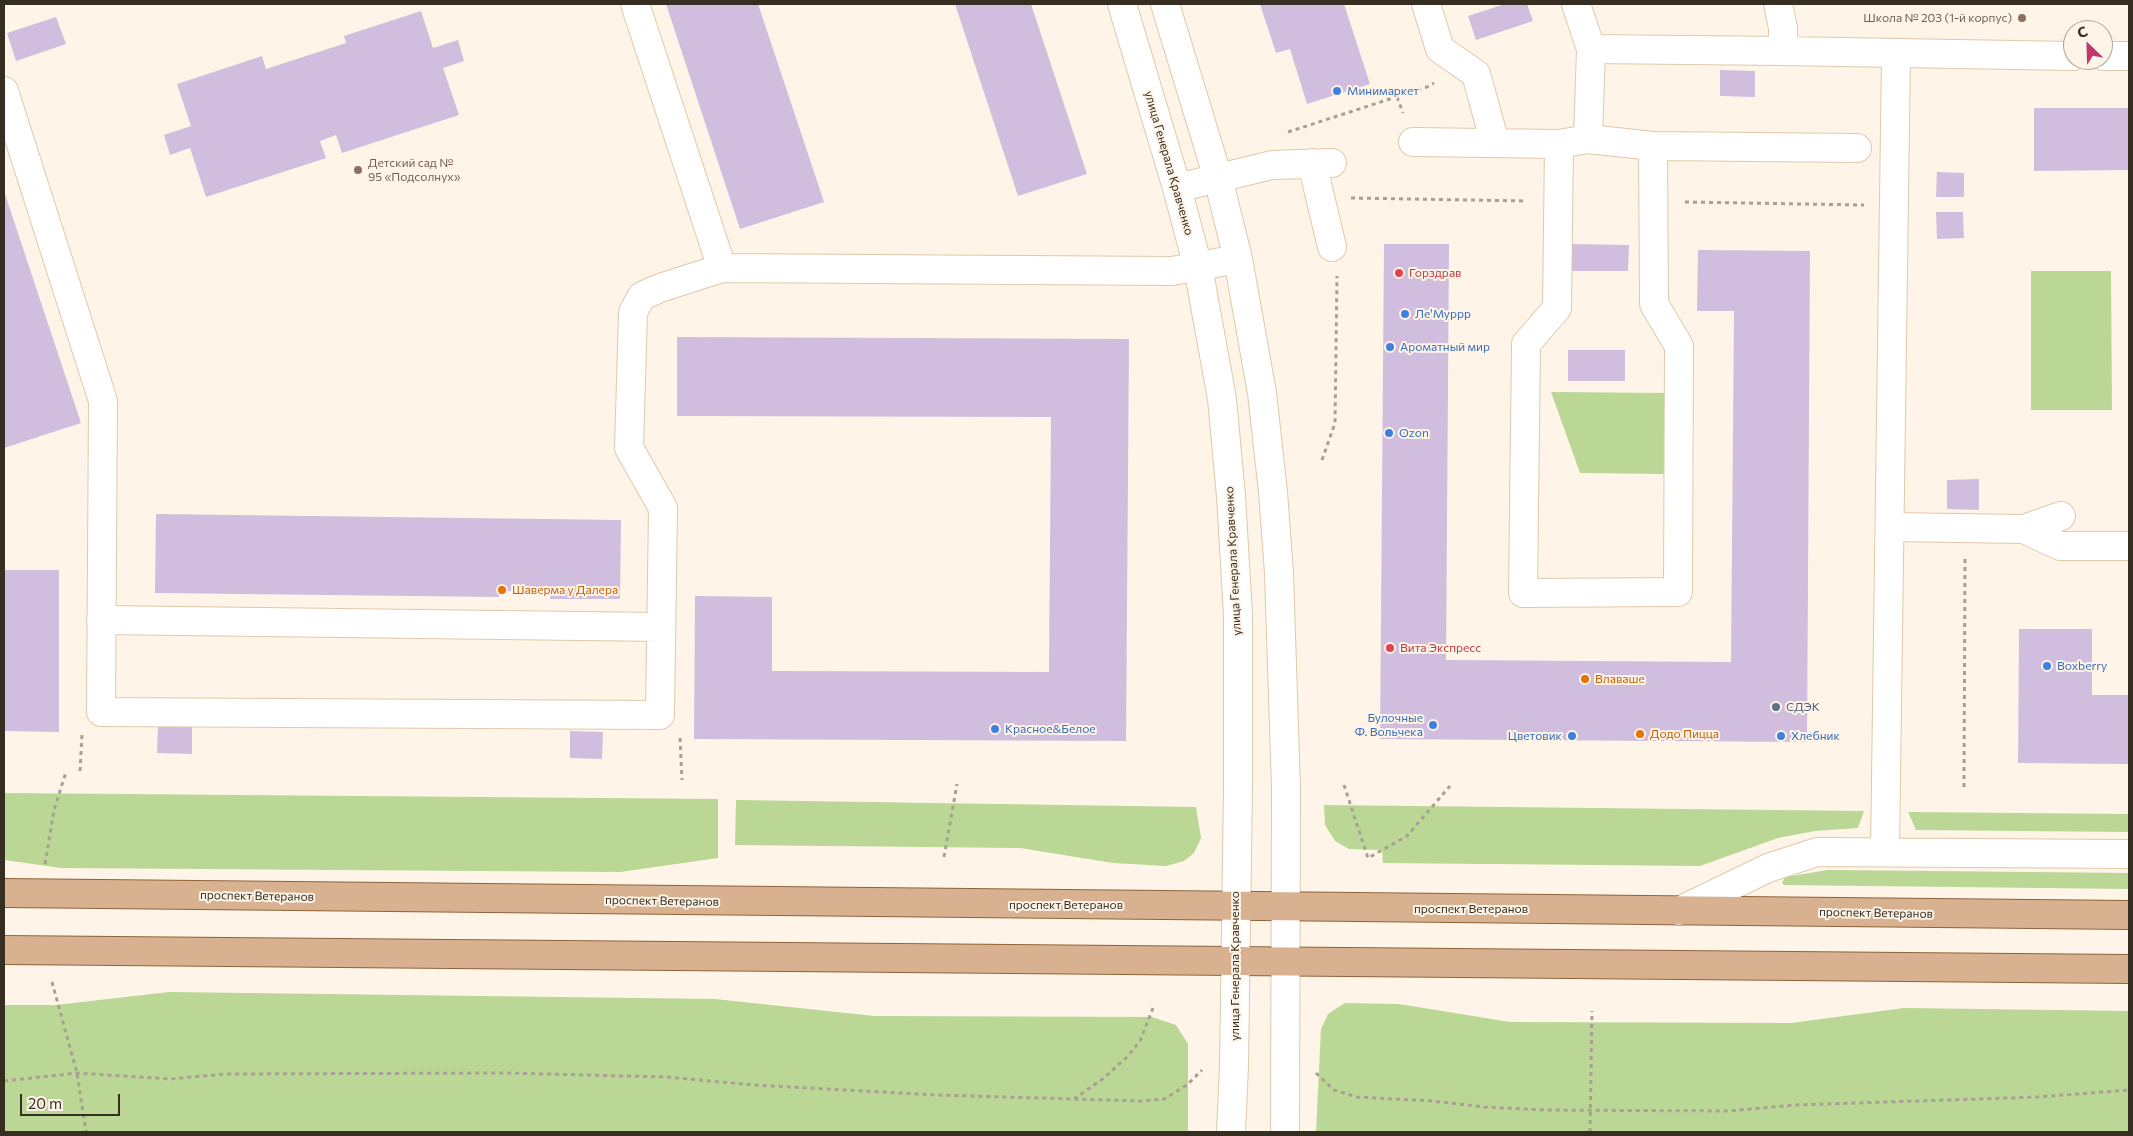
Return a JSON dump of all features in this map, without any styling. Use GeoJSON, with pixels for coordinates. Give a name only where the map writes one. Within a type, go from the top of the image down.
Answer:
{"type":"FeatureCollection","features":[{"type":"Feature","properties":{"kind":"main road","name":"проспект Ветеранов"},"geometry":{"type":"LineString","coordinates":[[4,894],[2129,915]]}},
{"type":"Feature","properties":{"kind":"main road"},"geometry":{"type":"LineString","coordinates":[[4,950],[2129,969]]}},
{"type":"Feature","properties":{"kind":"street"},"geometry":{"type":"LineString","coordinates":[[635,4],[722,268]]}},
{"type":"Feature","properties":{"kind":"street","name":"улица Генерала Кравченко"},"geometry":{"type":"LineString","coordinates":[[1122,4],[1177,188],[1198,267],[1222,399],[1238,615],[1238,788],[1234,1066],[1231,1132]]}},
{"type":"Feature","properties":{"kind":"street"},"geometry":{"type":"LineString","coordinates":[[1166,4],[1218,178],[1238,259],[1262,393],[1273,492],[1279,573],[1286,788],[1285,1132]]}},
{"type":"Feature","properties":{"kind":"street"},"geometry":{"type":"LineString","coordinates":[[1426,4],[1440,49],[1476,74],[1495,143]]}},
{"type":"Feature","properties":{"kind":"street"},"geometry":{"type":"LineString","coordinates":[[1576,4],[1591,49],[1588,139]]}},
{"type":"Feature","properties":{"kind":"street"},"geometry":{"type":"LineString","coordinates":[[1778,4],[1783,28],[1783,51]]}},
{"type":"Feature","properties":{"kind":"street"},"geometry":{"type":"LineString","coordinates":[[1591,49],[2063,56]]}},
{"type":"Feature","properties":{"kind":"street"},"geometry":{"type":"LineString","coordinates":[[1885,852],[1896,54]]}},
{"type":"Feature","properties":{"kind":"street"},"geometry":{"type":"LineString","coordinates":[[2113,56],[2129,56]]}},
{"type":"Feature","properties":{"kind":"street"},"geometry":{"type":"LineString","coordinates":[[4,90],[103,401],[101,712],[660,716],[663,508],[629,448],[633,312],[642,296],[722,268],[1172,270],[1238,259]]}},
{"type":"Feature","properties":{"kind":"street"},"geometry":{"type":"LineString","coordinates":[[1413,142],[1559,144],[1588,139],[1653,146],[1857,148]]}},
{"type":"Feature","properties":{"kind":"street"},"geometry":{"type":"LineString","coordinates":[[1559,144],[1556,308],[1526,344],[1523,593],[1678,592],[1679,346],[1654,304],[1653,146]]}},
{"type":"Feature","properties":{"kind":"street"},"geometry":{"type":"LineString","coordinates":[[1177,188],[1272,165],[1322,163],[1320,198],[1332,247]]}},
{"type":"Feature","properties":{"kind":"street"},"geometry":{"type":"LineString","coordinates":[[1890,527],[2024,529],[2061,516]]}},
{"type":"Feature","properties":{"kind":"street"},"geometry":{"type":"LineString","coordinates":[[2024,529],[2060,546],[2129,546]]}},
{"type":"Feature","properties":{"kind":"street"},"geometry":{"type":"LineString","coordinates":[[102,620],[661,627]]}},
{"type":"Feature","properties":{"kind":"street"},"geometry":{"type":"LineString","coordinates":[[1678,910],[1768,868],[1817,852],[2129,854]]}},
{"type":"Feature","properties":{"kind":"path"},"geometry":{"type":"LineString","coordinates":[[1283,133],[1427,87],[1461,64]]}},
{"type":"Feature","properties":{"kind":"path"},"geometry":{"type":"LineString","coordinates":[[1320,198],[1558,202]]}},
{"type":"Feature","properties":{"kind":"path"},"geometry":{"type":"LineString","coordinates":[[1653,202],[1894,205]]}},
{"type":"Feature","properties":{"kind":"path"},"geometry":{"type":"LineString","coordinates":[[1322,460],[1334,423],[1338,270],[1332,247]]}},
{"type":"Feature","properties":{"kind":"path"},"geometry":{"type":"LineString","coordinates":[[1964,787],[1966,528]]}},
{"type":"Feature","properties":{"kind":"path"},"geometry":{"type":"LineString","coordinates":[[680,738],[682,780]]}},
{"type":"Feature","properties":{"kind":"path"},"geometry":{"type":"LineString","coordinates":[[944,857],[957,784]]}},
{"type":"Feature","properties":{"kind":"path"},"geometry":{"type":"LineString","coordinates":[[1344,785],[1368,858],[1407,836],[1450,786]]}},
{"type":"Feature","properties":{"kind":"path"},"geometry":{"type":"LineString","coordinates":[[55,997],[77,1073],[86,1132]]}},
{"type":"Feature","properties":{"kind":"path"},"geometry":{"type":"LineString","coordinates":[[1073,1099],[1104,1078],[1128,1056],[1140,1041],[1153,1008]]}},
{"type":"Feature","properties":{"kind":"path"},"geometry":{"type":"LineString","coordinates":[[1590,1132],[1592,1012]]}},
{"type":"Feature","properties":{"kind":"path"},"geometry":{"type":"LineString","coordinates":[[4,1081],[77,1073],[160,1079],[225,1074],[506,1073],[667,1077],[936,1095],[1141,1101],[1164,1099],[1186,1085],[1206,1066]]}},
{"type":"Feature","properties":{"kind":"path"},"geometry":{"type":"LineString","coordinates":[[1315,1072],[1334,1090],[1357,1097],[1432,1100],[1485,1107],[1589,1110],[1728,1111],[1795,1105],[2038,1097],[2129,1090]]}},
{"type":"Feature","properties":{"kind":"green space"},"geometry":{"type":"Polygon","coordinates":[[[2031,271],[2111,271],[2112,410],[2031,410],[2031,271]]]}},
{"type":"Feature","properties":{"kind":"green space"},"geometry":{"type":"Polygon","coordinates":[[[1551,392],[1666,393],[1665,474],[1580,473],[1551,392]]]}},
{"type":"Feature","properties":{"kind":"green space"},"geometry":{"type":"Polygon","coordinates":[[[4,793],[718,799],[718,858],[620,872],[61,868],[4,860],[4,793]]]}},
{"type":"Feature","properties":{"kind":"green space"},"geometry":{"type":"Polygon","coordinates":[[[736,800],[1196,807],[1201,838],[1194,853],[1184,861],[1166,866],[1113,863],[1020,848],[735,845],[736,800]]]}},
{"type":"Feature","properties":{"kind":"green space"},"geometry":{"type":"Polygon","coordinates":[[[1324,805],[1864,811],[1858,828],[1815,831],[1778,838],[1700,866],[1383,863],[1382,850],[1349,849],[1335,841],[1325,825],[1324,805]]]}},
{"type":"Feature","properties":{"kind":"green space"},"geometry":{"type":"Polygon","coordinates":[[[1908,812],[2129,814],[2129,832],[1916,830],[1908,812]]]}},
{"type":"Feature","properties":{"kind":"green space"},"geometry":{"type":"Polygon","coordinates":[[[1828,870],[2129,873],[2129,889],[1784,885],[1782,883],[1785,877],[1828,870]]]}},
{"type":"Feature","properties":{"kind":"green space"},"geometry":{"type":"Polygon","coordinates":[[[169,992],[715,999],[874,1016],[1152,1017],[1176,1025],[1188,1044],[1188,1132],[4,1132],[4,1005],[56,1005],[169,992]]]}},
{"type":"Feature","properties":{"kind":"green space"},"geometry":{"type":"Polygon","coordinates":[[[1345,1003],[1399,1004],[1510,1022],[1791,1023],[1904,1008],[2129,1011],[2129,1132],[1316,1132],[1321,1029],[1328,1014],[1345,1003]]]}},
{"type":"Feature","properties":{"kind":"building"},"geometry":{"type":"Polygon","coordinates":[[[666,4],[758,4],[824,202],[740,229],[666,4]]]}},
{"type":"Feature","properties":{"kind":"building"},"geometry":{"type":"Polygon","coordinates":[[[955,4],[1031,4],[1087,174],[1018,196],[955,4]]]}},
{"type":"Feature","properties":{"kind":"building"},"geometry":{"type":"Polygon","coordinates":[[[1260,4],[1344,4],[1370,84],[1307,104],[1290,49],[1276,53],[1260,4]]]}},
{"type":"Feature","properties":{"kind":"building"},"geometry":{"type":"Polygon","coordinates":[[[1505,4],[1527,4],[1533,21],[1476,40],[1468,16],[1505,4]]]}},
{"type":"Feature","properties":{"kind":"building"},"geometry":{"type":"Polygon","coordinates":[[[421,11],[433,48],[458,40],[464,61],[443,68],[459,115],[342,153],[336,135],[320,141],[326,158],[206,197],[190,148],[170,155],[164,135],[191,126],[177,84],[262,56],[266,69],[346,43],[344,36],[421,11]]]}},
{"type":"Feature","properties":{"kind":"building"},"geometry":{"type":"Polygon","coordinates":[[[56,17],[66,44],[16,61],[7,33],[56,17]]]}},
{"type":"Feature","properties":{"kind":"building"},"geometry":{"type":"Polygon","coordinates":[[[1720,70],[1755,71],[1755,97],[1720,96],[1720,70]]]}},
{"type":"Feature","properties":{"kind":"building"},"geometry":{"type":"Polygon","coordinates":[[[2034,108],[2129,108],[2129,170],[2034,171],[2034,108]]]}},
{"type":"Feature","properties":{"kind":"building"},"geometry":{"type":"Polygon","coordinates":[[[1937,172],[1964,173],[1964,197],[1936,197],[1937,172]]]}},
{"type":"Feature","properties":{"kind":"building"},"geometry":{"type":"Polygon","coordinates":[[[4,191],[81,423],[4,448],[4,191]]]}},
{"type":"Feature","properties":{"kind":"building"},"geometry":{"type":"Polygon","coordinates":[[[1936,212],[1963,212],[1964,238],[1937,239],[1936,212]]]}},
{"type":"Feature","properties":{"kind":"building"},"geometry":{"type":"Polygon","coordinates":[[[1384,244],[1449,244],[1446,660],[1731,662],[1734,311],[1697,311],[1698,250],[1810,251],[1807,742],[1380,739],[1384,244]]]}},
{"type":"Feature","properties":{"kind":"building"},"geometry":{"type":"Polygon","coordinates":[[[1569,244],[1629,245],[1628,271],[1569,271],[1569,244]]]}},
{"type":"Feature","properties":{"kind":"building"},"geometry":{"type":"Polygon","coordinates":[[[677,337],[1129,339],[1126,741],[694,739],[695,596],[772,597],[772,671],[1049,672],[1051,417],[677,416],[677,337]]]}},
{"type":"Feature","properties":{"kind":"building"},"geometry":{"type":"Polygon","coordinates":[[[1568,350],[1625,350],[1625,381],[1568,381],[1568,350]]]}},
{"type":"Feature","properties":{"kind":"building"},"geometry":{"type":"Polygon","coordinates":[[[1979,479],[1979,510],[1947,509],[1947,480],[1979,479]]]}},
{"type":"Feature","properties":{"kind":"building"},"geometry":{"type":"Polygon","coordinates":[[[156,514],[621,520],[620,599],[550,599],[550,592],[499,591],[499,597],[155,593],[156,514]]]}},
{"type":"Feature","properties":{"kind":"building"},"geometry":{"type":"Polygon","coordinates":[[[4,570],[59,570],[59,732],[4,731],[4,570]]]}},
{"type":"Feature","properties":{"kind":"building"},"geometry":{"type":"Polygon","coordinates":[[[2019,629],[2092,629],[2092,695],[2129,695],[2129,764],[2018,763],[2019,629]]]}},
{"type":"Feature","properties":{"kind":"building"},"geometry":{"type":"Polygon","coordinates":[[[158,727],[192,727],[192,754],[157,753],[158,727]]]}},
{"type":"Feature","properties":{"kind":"building"},"geometry":{"type":"Polygon","coordinates":[[[570,731],[603,732],[602,759],[570,758],[570,731]]]}},
{"type":"Feature","properties":{"kind":"place","name":"Школа № 203 (1-й корпус)"},"geometry":{"type":"Point","coordinates":[2022,18]}},
{"type":"Feature","properties":{"kind":"place","name":"Минимаркет"},"geometry":{"type":"Point","coordinates":[1337,91]}},
{"type":"Feature","properties":{"kind":"place","name":"Детский сад № 95 «Подсолнух»"},"geometry":{"type":"Point","coordinates":[358,170]}},
{"type":"Feature","properties":{"kind":"place","name":"Горздрав"},"geometry":{"type":"Point","coordinates":[1399,273]}},
{"type":"Feature","properties":{"kind":"place","name":"Ле'Муррр"},"geometry":{"type":"Point","coordinates":[1405,314]}},
{"type":"Feature","properties":{"kind":"place","name":"Ароматный мир"},"geometry":{"type":"Point","coordinates":[1390,347]}},
{"type":"Feature","properties":{"kind":"place","name":"Ozon"},"geometry":{"type":"Point","coordinates":[1389,433]}},
{"type":"Feature","properties":{"kind":"place","name":"Шаверма у Далера"},"geometry":{"type":"Point","coordinates":[502,590]}},
{"type":"Feature","properties":{"kind":"place","name":"Вита Экспресс"},"geometry":{"type":"Point","coordinates":[1390,648]}},
{"type":"Feature","properties":{"kind":"place","name":"Boxberry"},"geometry":{"type":"Point","coordinates":[2047,666]}},
{"type":"Feature","properties":{"kind":"place","name":"Влаваше"},"geometry":{"type":"Point","coordinates":[1585,679]}},
{"type":"Feature","properties":{"kind":"place","name":"СДЭК"},"geometry":{"type":"Point","coordinates":[1776,707]}},
{"type":"Feature","properties":{"kind":"place","name":"Булочные Ф. Вольчека"},"geometry":{"type":"Point","coordinates":[1433,725]}},
{"type":"Feature","properties":{"kind":"place","name":"Красное&Белое"},"geometry":{"type":"Point","coordinates":[995,729]}},
{"type":"Feature","properties":{"kind":"place","name":"Додо Пицца"},"geometry":{"type":"Point","coordinates":[1640,734]}},
{"type":"Feature","properties":{"kind":"place","name":"Цветовик"},"geometry":{"type":"Point","coordinates":[1572,736]}},
{"type":"Feature","properties":{"kind":"place","name":"Хлебник"},"geometry":{"type":"Point","coordinates":[1781,736]}}]}
